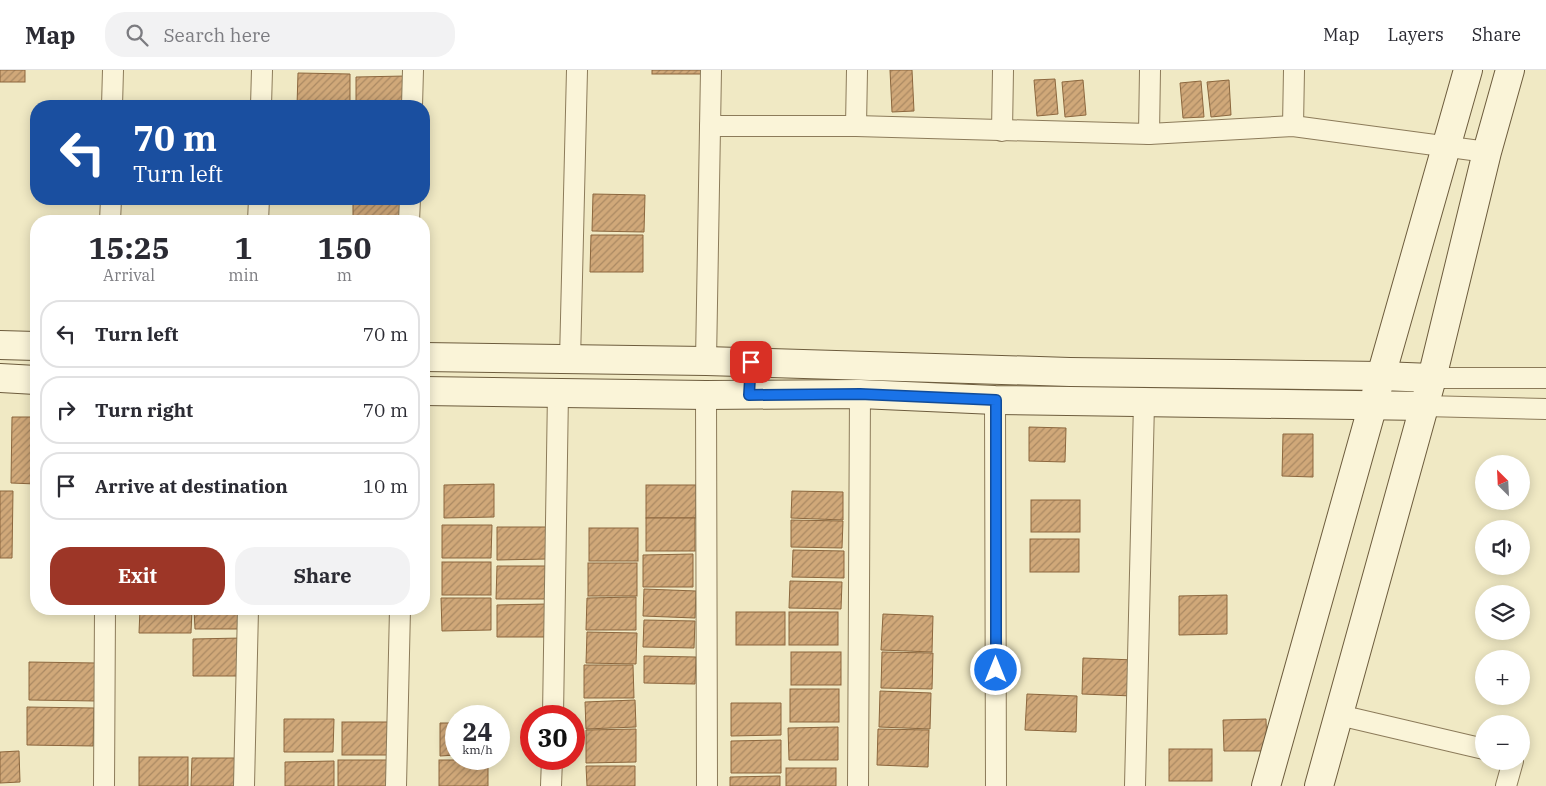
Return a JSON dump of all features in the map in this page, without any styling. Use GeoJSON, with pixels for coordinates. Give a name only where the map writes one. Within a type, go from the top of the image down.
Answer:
{"type":"FeatureCollection","features":[{"type":"Feature","properties":{"kind":"street"},"geometry":{"type":"LineString","coordinates":[[112,100],[113,70]]}},
{"type":"Feature","properties":{"kind":"street"},"geometry":{"type":"LineString","coordinates":[[261,100],[262,70]]}},
{"type":"Feature","properties":{"kind":"street"},"geometry":{"type":"LineString","coordinates":[[412,100],[413,70]]}},
{"type":"Feature","properties":{"kind":"street"},"geometry":{"type":"LineString","coordinates":[[570,360],[577,70]]}},
{"type":"Feature","properties":{"kind":"street"},"geometry":{"type":"LineString","coordinates":[[706,361],[711,70]]}},
{"type":"Feature","properties":{"kind":"street"},"geometry":{"type":"LineString","coordinates":[[856,126],[857,70]]}},
{"type":"Feature","properties":{"kind":"street"},"geometry":{"type":"LineString","coordinates":[[1002,131],[1003,70]]}},
{"type":"Feature","properties":{"kind":"street"},"geometry":{"type":"LineString","coordinates":[[1149,134],[1150,70]]}},
{"type":"Feature","properties":{"kind":"street"},"geometry":{"type":"LineString","coordinates":[[1293,126],[1294,70]]}},
{"type":"Feature","properties":{"kind":"street"},"geometry":{"type":"LineString","coordinates":[[1266,786],[1468,70]]}},
{"type":"Feature","properties":{"kind":"street"},"geometry":{"type":"LineString","coordinates":[[1319,786],[1432,378],[1487,152],[1510,70]]}},
{"type":"Feature","properties":{"kind":"street"},"geometry":{"type":"LineString","coordinates":[[710,126],[856,126],[1149,134],[1293,126],[1487,152]]}},
{"type":"Feature","properties":{"kind":"street"},"geometry":{"type":"LineString","coordinates":[[0,345],[30,346]]}},
{"type":"Feature","properties":{"kind":"street"},"geometry":{"type":"LineString","coordinates":[[430,357],[751,362],[1070,372],[1546,378]]}},
{"type":"Feature","properties":{"kind":"street"},"geometry":{"type":"LineString","coordinates":[[749,395],[751,362]]}},
{"type":"Feature","properties":{"kind":"street"},"geometry":{"type":"LineString","coordinates":[[0,378],[30,380]]}},
{"type":"Feature","properties":{"kind":"street"},"geometry":{"type":"LineString","coordinates":[[430,391],[706,395],[860,394],[996,400],[1546,409]]}},
{"type":"Feature","properties":{"kind":"street"},"geometry":{"type":"LineString","coordinates":[[553,705],[558,392]]}},
{"type":"Feature","properties":{"kind":"street"},"geometry":{"type":"LineString","coordinates":[[858,786],[860,394]]}},
{"type":"Feature","properties":{"kind":"street"},"geometry":{"type":"LineString","coordinates":[[706,395],[707,786]]}},
{"type":"Feature","properties":{"kind":"street"},"geometry":{"type":"LineString","coordinates":[[996,400],[996,786]]}},
{"type":"Feature","properties":{"kind":"street"},"geometry":{"type":"LineString","coordinates":[[1135,786],[1144,403]]}},
{"type":"Feature","properties":{"kind":"street"},"geometry":{"type":"LineString","coordinates":[[104,786],[105,615]]}},
{"type":"Feature","properties":{"kind":"street"},"geometry":{"type":"LineString","coordinates":[[244,786],[248,615]]}},
{"type":"Feature","properties":{"kind":"street"},"geometry":{"type":"LineString","coordinates":[[396,786],[400,615]]}},
{"type":"Feature","properties":{"kind":"street"},"geometry":{"type":"LineString","coordinates":[[1339,715],[1475,747]]}},
{"type":"Feature","properties":{"kind":"street"},"geometry":{"type":"LineString","coordinates":[[551,786],[552,770]]}},
{"type":"Feature","properties":{"kind":"street"},"geometry":{"type":"LineString","coordinates":[[1506,786],[1510,770]]}},
{"type":"Feature","properties":{"kind":"building"},"geometry":{"type":"Polygon","coordinates":[[[0,70],[25,70],[25,82],[0,82],[0,70]]]}},
{"type":"Feature","properties":{"kind":"building"},"geometry":{"type":"Polygon","coordinates":[[[652,70],[704,70],[704,74],[652,74],[652,70]]]}},
{"type":"Feature","properties":{"kind":"building"},"geometry":{"type":"Polygon","coordinates":[[[890,70],[912,70],[914,111],[892,112],[890,70]]]}},
{"type":"Feature","properties":{"kind":"building"},"geometry":{"type":"Polygon","coordinates":[[[298,73],[350,74],[350,100],[297,100],[298,73]]]}},
{"type":"Feature","properties":{"kind":"building"},"geometry":{"type":"Polygon","coordinates":[[[406,76],[406,100],[356,100],[356,77],[406,76]]]}},
{"type":"Feature","properties":{"kind":"building"},"geometry":{"type":"Polygon","coordinates":[[[1055,79],[1058,114],[1037,116],[1034,80],[1055,79]]]}},
{"type":"Feature","properties":{"kind":"building"},"geometry":{"type":"Polygon","coordinates":[[[1083,80],[1086,115],[1065,117],[1062,82],[1083,80]]]}},
{"type":"Feature","properties":{"kind":"building"},"geometry":{"type":"Polygon","coordinates":[[[1229,80],[1231,115],[1211,117],[1207,82],[1229,80]]]}},
{"type":"Feature","properties":{"kind":"building"},"geometry":{"type":"Polygon","coordinates":[[[1201,81],[1204,117],[1183,118],[1180,83],[1201,81]]]}},
{"type":"Feature","properties":{"kind":"building"},"geometry":{"type":"Polygon","coordinates":[[[593,194],[645,195],[644,232],[592,231],[593,194]]]}},
{"type":"Feature","properties":{"kind":"building"},"geometry":{"type":"Polygon","coordinates":[[[353,205],[402,205],[402,215],[353,215],[353,205]]]}},
{"type":"Feature","properties":{"kind":"building"},"geometry":{"type":"Polygon","coordinates":[[[591,235],[643,235],[643,272],[590,272],[591,235]]]}},
{"type":"Feature","properties":{"kind":"building"},"geometry":{"type":"Polygon","coordinates":[[[12,417],[30,417],[30,484],[11,483],[12,417]]]}},
{"type":"Feature","properties":{"kind":"building"},"geometry":{"type":"Polygon","coordinates":[[[1029,427],[1066,428],[1065,462],[1029,461],[1029,427]]]}},
{"type":"Feature","properties":{"kind":"building"},"geometry":{"type":"Polygon","coordinates":[[[1283,434],[1313,434],[1313,477],[1282,476],[1283,434]]]}},
{"type":"Feature","properties":{"kind":"building"},"geometry":{"type":"Polygon","coordinates":[[[494,484],[494,517],[444,518],[444,485],[494,484]]]}},
{"type":"Feature","properties":{"kind":"building"},"geometry":{"type":"Polygon","coordinates":[[[646,485],[696,485],[696,518],[646,518],[646,485]]]}},
{"type":"Feature","properties":{"kind":"building"},"geometry":{"type":"Polygon","coordinates":[[[0,491],[13,491],[12,558],[0,558],[0,491]]]}},
{"type":"Feature","properties":{"kind":"building"},"geometry":{"type":"Polygon","coordinates":[[[792,491],[843,492],[843,520],[791,518],[792,491]]]}},
{"type":"Feature","properties":{"kind":"building"},"geometry":{"type":"Polygon","coordinates":[[[1031,500],[1080,500],[1080,532],[1031,532],[1031,500]]]}},
{"type":"Feature","properties":{"kind":"building"},"geometry":{"type":"Polygon","coordinates":[[[646,518],[695,518],[695,551],[646,551],[646,518]]]}},
{"type":"Feature","properties":{"kind":"building"},"geometry":{"type":"Polygon","coordinates":[[[791,520],[843,521],[842,548],[791,547],[791,520]]]}},
{"type":"Feature","properties":{"kind":"building"},"geometry":{"type":"Polygon","coordinates":[[[442,525],[492,525],[491,558],[442,558],[442,525]]]}},
{"type":"Feature","properties":{"kind":"building"},"geometry":{"type":"Polygon","coordinates":[[[497,527],[547,527],[547,559],[497,560],[497,527]]]}},
{"type":"Feature","properties":{"kind":"building"},"geometry":{"type":"Polygon","coordinates":[[[589,528],[638,528],[638,561],[589,561],[589,528]]]}},
{"type":"Feature","properties":{"kind":"building"},"geometry":{"type":"Polygon","coordinates":[[[1030,539],[1079,539],[1079,572],[1030,572],[1030,539]]]}},
{"type":"Feature","properties":{"kind":"building"},"geometry":{"type":"Polygon","coordinates":[[[793,550],[844,551],[844,578],[792,577],[793,550]]]}},
{"type":"Feature","properties":{"kind":"building"},"geometry":{"type":"Polygon","coordinates":[[[693,554],[693,587],[643,587],[643,555],[693,554]]]}},
{"type":"Feature","properties":{"kind":"building"},"geometry":{"type":"Polygon","coordinates":[[[442,562],[491,562],[491,595],[442,595],[442,562]]]}},
{"type":"Feature","properties":{"kind":"building"},"geometry":{"type":"Polygon","coordinates":[[[588,563],[637,563],[637,596],[588,596],[588,563]]]}},
{"type":"Feature","properties":{"kind":"building"},"geometry":{"type":"Polygon","coordinates":[[[497,566],[546,566],[546,599],[496,599],[497,566]]]}},
{"type":"Feature","properties":{"kind":"building"},"geometry":{"type":"Polygon","coordinates":[[[790,581],[842,582],[841,609],[789,608],[790,581]]]}},
{"type":"Feature","properties":{"kind":"building"},"geometry":{"type":"Polygon","coordinates":[[[644,589],[696,591],[695,618],[643,616],[644,589]]]}},
{"type":"Feature","properties":{"kind":"building"},"geometry":{"type":"Polygon","coordinates":[[[1227,595],[1227,634],[1179,635],[1179,596],[1227,595]]]}},
{"type":"Feature","properties":{"kind":"building"},"geometry":{"type":"Polygon","coordinates":[[[636,597],[636,630],[586,630],[587,598],[636,597]]]}},
{"type":"Feature","properties":{"kind":"building"},"geometry":{"type":"Polygon","coordinates":[[[441,598],[491,598],[491,630],[442,631],[441,598]]]}},
{"type":"Feature","properties":{"kind":"building"},"geometry":{"type":"Polygon","coordinates":[[[547,604],[547,637],[497,637],[497,605],[547,604]]]}},
{"type":"Feature","properties":{"kind":"building"},"geometry":{"type":"Polygon","coordinates":[[[736,612],[785,612],[785,645],[736,645],[736,612]]]}},
{"type":"Feature","properties":{"kind":"building"},"geometry":{"type":"Polygon","coordinates":[[[789,612],[838,612],[838,645],[789,645],[789,612]]]}},
{"type":"Feature","properties":{"kind":"building"},"geometry":{"type":"Polygon","coordinates":[[[883,614],[933,616],[932,652],[881,650],[883,614]]]}},
{"type":"Feature","properties":{"kind":"building"},"geometry":{"type":"Polygon","coordinates":[[[140,615],[192,615],[191,633],[139,633],[140,615]]]}},
{"type":"Feature","properties":{"kind":"building"},"geometry":{"type":"Polygon","coordinates":[[[194,615],[244,615],[244,629],[195,629],[194,615]]]}},
{"type":"Feature","properties":{"kind":"building"},"geometry":{"type":"Polygon","coordinates":[[[644,620],[695,621],[694,648],[643,647],[644,620]]]}},
{"type":"Feature","properties":{"kind":"building"},"geometry":{"type":"Polygon","coordinates":[[[587,632],[637,633],[636,664],[586,663],[587,632]]]}},
{"type":"Feature","properties":{"kind":"building"},"geometry":{"type":"Polygon","coordinates":[[[242,638],[243,676],[193,676],[193,639],[242,638]]]}},
{"type":"Feature","properties":{"kind":"building"},"geometry":{"type":"Polygon","coordinates":[[[791,652],[841,652],[841,685],[791,685],[791,652]]]}},
{"type":"Feature","properties":{"kind":"building"},"geometry":{"type":"Polygon","coordinates":[[[882,652],[933,653],[932,689],[881,688],[882,652]]]}},
{"type":"Feature","properties":{"kind":"building"},"geometry":{"type":"Polygon","coordinates":[[[644,656],[696,657],[695,684],[644,683],[644,656]]]}},
{"type":"Feature","properties":{"kind":"building"},"geometry":{"type":"Polygon","coordinates":[[[1083,658],[1134,660],[1133,696],[1082,694],[1083,658]]]}},
{"type":"Feature","properties":{"kind":"building"},"geometry":{"type":"Polygon","coordinates":[[[29,662],[96,663],[96,701],[29,700],[29,662]]]}},
{"type":"Feature","properties":{"kind":"building"},"geometry":{"type":"Polygon","coordinates":[[[584,665],[633,665],[634,698],[584,698],[584,665]]]}},
{"type":"Feature","properties":{"kind":"building"},"geometry":{"type":"Polygon","coordinates":[[[790,689],[839,689],[839,722],[790,722],[790,689]]]}},
{"type":"Feature","properties":{"kind":"building"},"geometry":{"type":"Polygon","coordinates":[[[880,691],[931,693],[930,729],[879,727],[880,691]]]}},
{"type":"Feature","properties":{"kind":"building"},"geometry":{"type":"Polygon","coordinates":[[[1027,694],[1077,696],[1076,732],[1025,730],[1027,694]]]}},
{"type":"Feature","properties":{"kind":"building"},"geometry":{"type":"Polygon","coordinates":[[[635,700],[636,727],[586,729],[585,702],[635,700]]]}},
{"type":"Feature","properties":{"kind":"building"},"geometry":{"type":"Polygon","coordinates":[[[731,703],[781,703],[781,735],[731,736],[731,703]]]}},
{"type":"Feature","properties":{"kind":"building"},"geometry":{"type":"Polygon","coordinates":[[[27,707],[94,708],[93,746],[27,745],[27,707]]]}},
{"type":"Feature","properties":{"kind":"building"},"geometry":{"type":"Polygon","coordinates":[[[284,719],[334,719],[333,752],[284,752],[284,719]]]}},
{"type":"Feature","properties":{"kind":"building"},"geometry":{"type":"Polygon","coordinates":[[[1266,719],[1267,751],[1224,751],[1223,720],[1266,719]]]}},
{"type":"Feature","properties":{"kind":"building"},"geometry":{"type":"Polygon","coordinates":[[[342,722],[391,722],[391,755],[342,755],[342,722]]]}},
{"type":"Feature","properties":{"kind":"building"},"geometry":{"type":"Polygon","coordinates":[[[440,723],[445,723],[445,756],[440,756],[440,723]]]}},
{"type":"Feature","properties":{"kind":"building"},"geometry":{"type":"Polygon","coordinates":[[[838,727],[838,760],[789,760],[788,728],[838,727]]]}},
{"type":"Feature","properties":{"kind":"building"},"geometry":{"type":"Polygon","coordinates":[[[636,729],[636,762],[586,763],[586,730],[636,729]]]}},
{"type":"Feature","properties":{"kind":"building"},"geometry":{"type":"Polygon","coordinates":[[[878,729],[929,730],[928,767],[877,765],[878,729]]]}},
{"type":"Feature","properties":{"kind":"building"},"geometry":{"type":"Polygon","coordinates":[[[781,740],[781,773],[731,773],[731,741],[781,740]]]}},
{"type":"Feature","properties":{"kind":"building"},"geometry":{"type":"Polygon","coordinates":[[[1169,749],[1212,749],[1212,781],[1169,781],[1169,749]]]}},
{"type":"Feature","properties":{"kind":"building"},"geometry":{"type":"Polygon","coordinates":[[[19,751],[20,782],[0,783],[0,752],[19,751]]]}},
{"type":"Feature","properties":{"kind":"building"},"geometry":{"type":"Polygon","coordinates":[[[139,757],[188,757],[188,786],[139,786],[139,757]]]}},
{"type":"Feature","properties":{"kind":"building"},"geometry":{"type":"Polygon","coordinates":[[[192,758],[241,758],[241,786],[191,786],[192,758]]]}},
{"type":"Feature","properties":{"kind":"building"},"geometry":{"type":"Polygon","coordinates":[[[338,760],[387,760],[387,786],[338,786],[338,760]]]}},
{"type":"Feature","properties":{"kind":"building"},"geometry":{"type":"Polygon","coordinates":[[[439,760],[445,760],[445,770],[488,770],[488,786],[439,786],[439,760]]]}},
{"type":"Feature","properties":{"kind":"building"},"geometry":{"type":"Polygon","coordinates":[[[334,761],[334,786],[285,786],[285,762],[334,761]]]}},
{"type":"Feature","properties":{"kind":"building"},"geometry":{"type":"Polygon","coordinates":[[[586,766],[635,766],[635,786],[587,786],[586,766]]]}},
{"type":"Feature","properties":{"kind":"building"},"geometry":{"type":"Polygon","coordinates":[[[786,768],[836,768],[836,786],[786,786],[786,768]]]}},
{"type":"Feature","properties":{"kind":"building"},"geometry":{"type":"Polygon","coordinates":[[[780,776],[780,786],[730,786],[730,777],[780,776]]]}},
{"type":"Feature","properties":{"kind":"route"},"geometry":{"type":"LineString","coordinates":[[751,362],[749,395],[860,394],[996,400],[996,670]]}}]}
